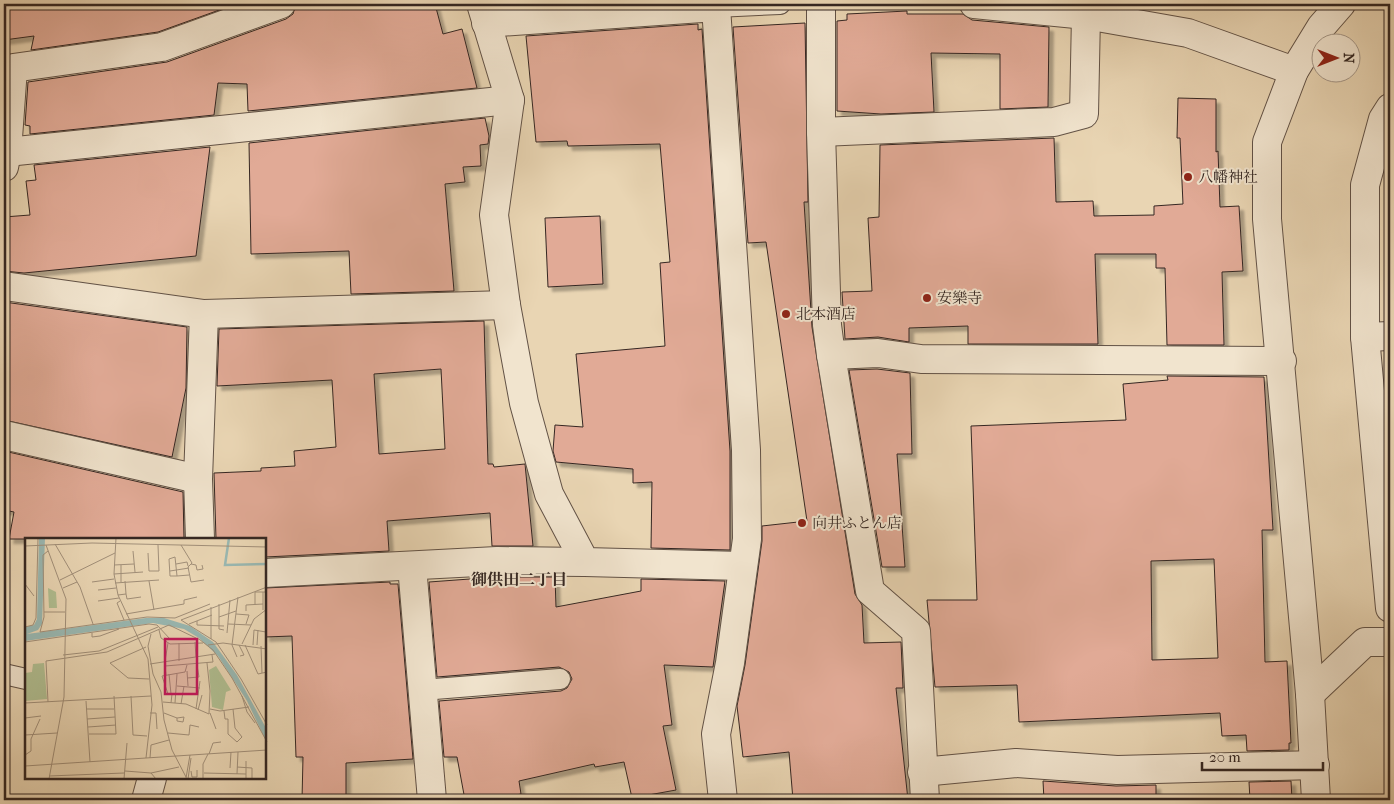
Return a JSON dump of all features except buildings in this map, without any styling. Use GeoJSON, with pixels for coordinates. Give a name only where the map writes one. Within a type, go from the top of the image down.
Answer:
{"type":"FeatureCollection","features":[{"type":"Feature","properties":{"kind":"street"},"geometry":{"type":"LineString","coordinates":[[281,4],[162,47],[13,68],[6,160],[510,100]]}},
{"type":"Feature","properties":{"kind":"street"},"geometry":{"type":"LineString","coordinates":[[821,4],[821,132],[827,325],[870,591],[916,630],[922,772],[925,800]]}},
{"type":"Feature","properties":{"kind":"street"},"geometry":{"type":"LineString","coordinates":[[974,4],[1086,15],[1188,34],[1294,71]]}},
{"type":"Feature","properties":{"kind":"street"},"geometry":{"type":"LineString","coordinates":[[1316,800],[1310,694],[1282,361],[1267,219],[1267,142],[1294,71],[1321,27],[1341,4]]}},
{"type":"Feature","properties":{"kind":"street"},"geometry":{"type":"LineString","coordinates":[[585,562],[549,494],[524,404],[506,305],[494,215],[510,100],[484,13],[716,8],[746,450],[747,539],[730,663],[716,734],[723,800]]}},
{"type":"Feature","properties":{"kind":"street"},"geometry":{"type":"LineString","coordinates":[[821,132],[1054,122],[1084,114],[1086,15]]}},
{"type":"Feature","properties":{"kind":"street"},"geometry":{"type":"LineString","coordinates":[[1390,108],[1383,119],[1365,185],[1377,337],[1390,608]]}},
{"type":"Feature","properties":{"kind":"street"},"geometry":{"type":"LineString","coordinates":[[4,286],[204,314],[506,305]]}},
{"type":"Feature","properties":{"kind":"street"},"geometry":{"type":"LineString","coordinates":[[200,538],[198,479],[204,314]]}},
{"type":"Feature","properties":{"kind":"street"},"geometry":{"type":"LineString","coordinates":[[831,355],[878,353],[921,359],[1282,361]]}},
{"type":"Feature","properties":{"kind":"street"},"geometry":{"type":"LineString","coordinates":[[4,435],[198,479]]}},
{"type":"Feature","properties":{"kind":"street"},"geometry":{"type":"LineString","coordinates":[[266,573],[498,561],[742,566]]}},
{"type":"Feature","properties":{"kind":"street"},"geometry":{"type":"LineString","coordinates":[[412,566],[432,800]]}},
{"type":"Feature","properties":{"kind":"street"},"geometry":{"type":"LineString","coordinates":[[1310,694],[1365,642],[1390,642]]}},
{"type":"Feature","properties":{"kind":"street"},"geometry":{"type":"LineString","coordinates":[[922,772],[1016,763],[1116,770],[1315,765]]}},
{"type":"Feature","properties":{"kind":"street"},"geometry":{"type":"LineString","coordinates":[[146,800],[152,779]]}},
{"type":"Feature","properties":{"kind":"lane"},"geometry":{"type":"LineString","coordinates":[[716,8],[780,4]]}},
{"type":"Feature","properties":{"kind":"lane"},"geometry":{"type":"LineString","coordinates":[[4,674],[25,679]]}},
{"type":"Feature","properties":{"kind":"lane"},"geometry":{"type":"LineString","coordinates":[[422,690],[560,679]]}},
{"type":"Feature","properties":{"kind":"place","name":"八幡神社"},"geometry":{"type":"Point","coordinates":[1188,177]}},
{"type":"Feature","properties":{"kind":"place","name":"安樂寺"},"geometry":{"type":"Point","coordinates":[927,298]}},
{"type":"Feature","properties":{"kind":"place","name":"北本酒店"},"geometry":{"type":"Point","coordinates":[786,314]}},
{"type":"Feature","properties":{"kind":"place","name":"向井ふとん店"},"geometry":{"type":"Point","coordinates":[802,523]}},
{"type":"Feature","properties":{"kind":"district","name":"御供田二丁目"},"geometry":{"type":"Point","coordinates":[519,579]}}]}
